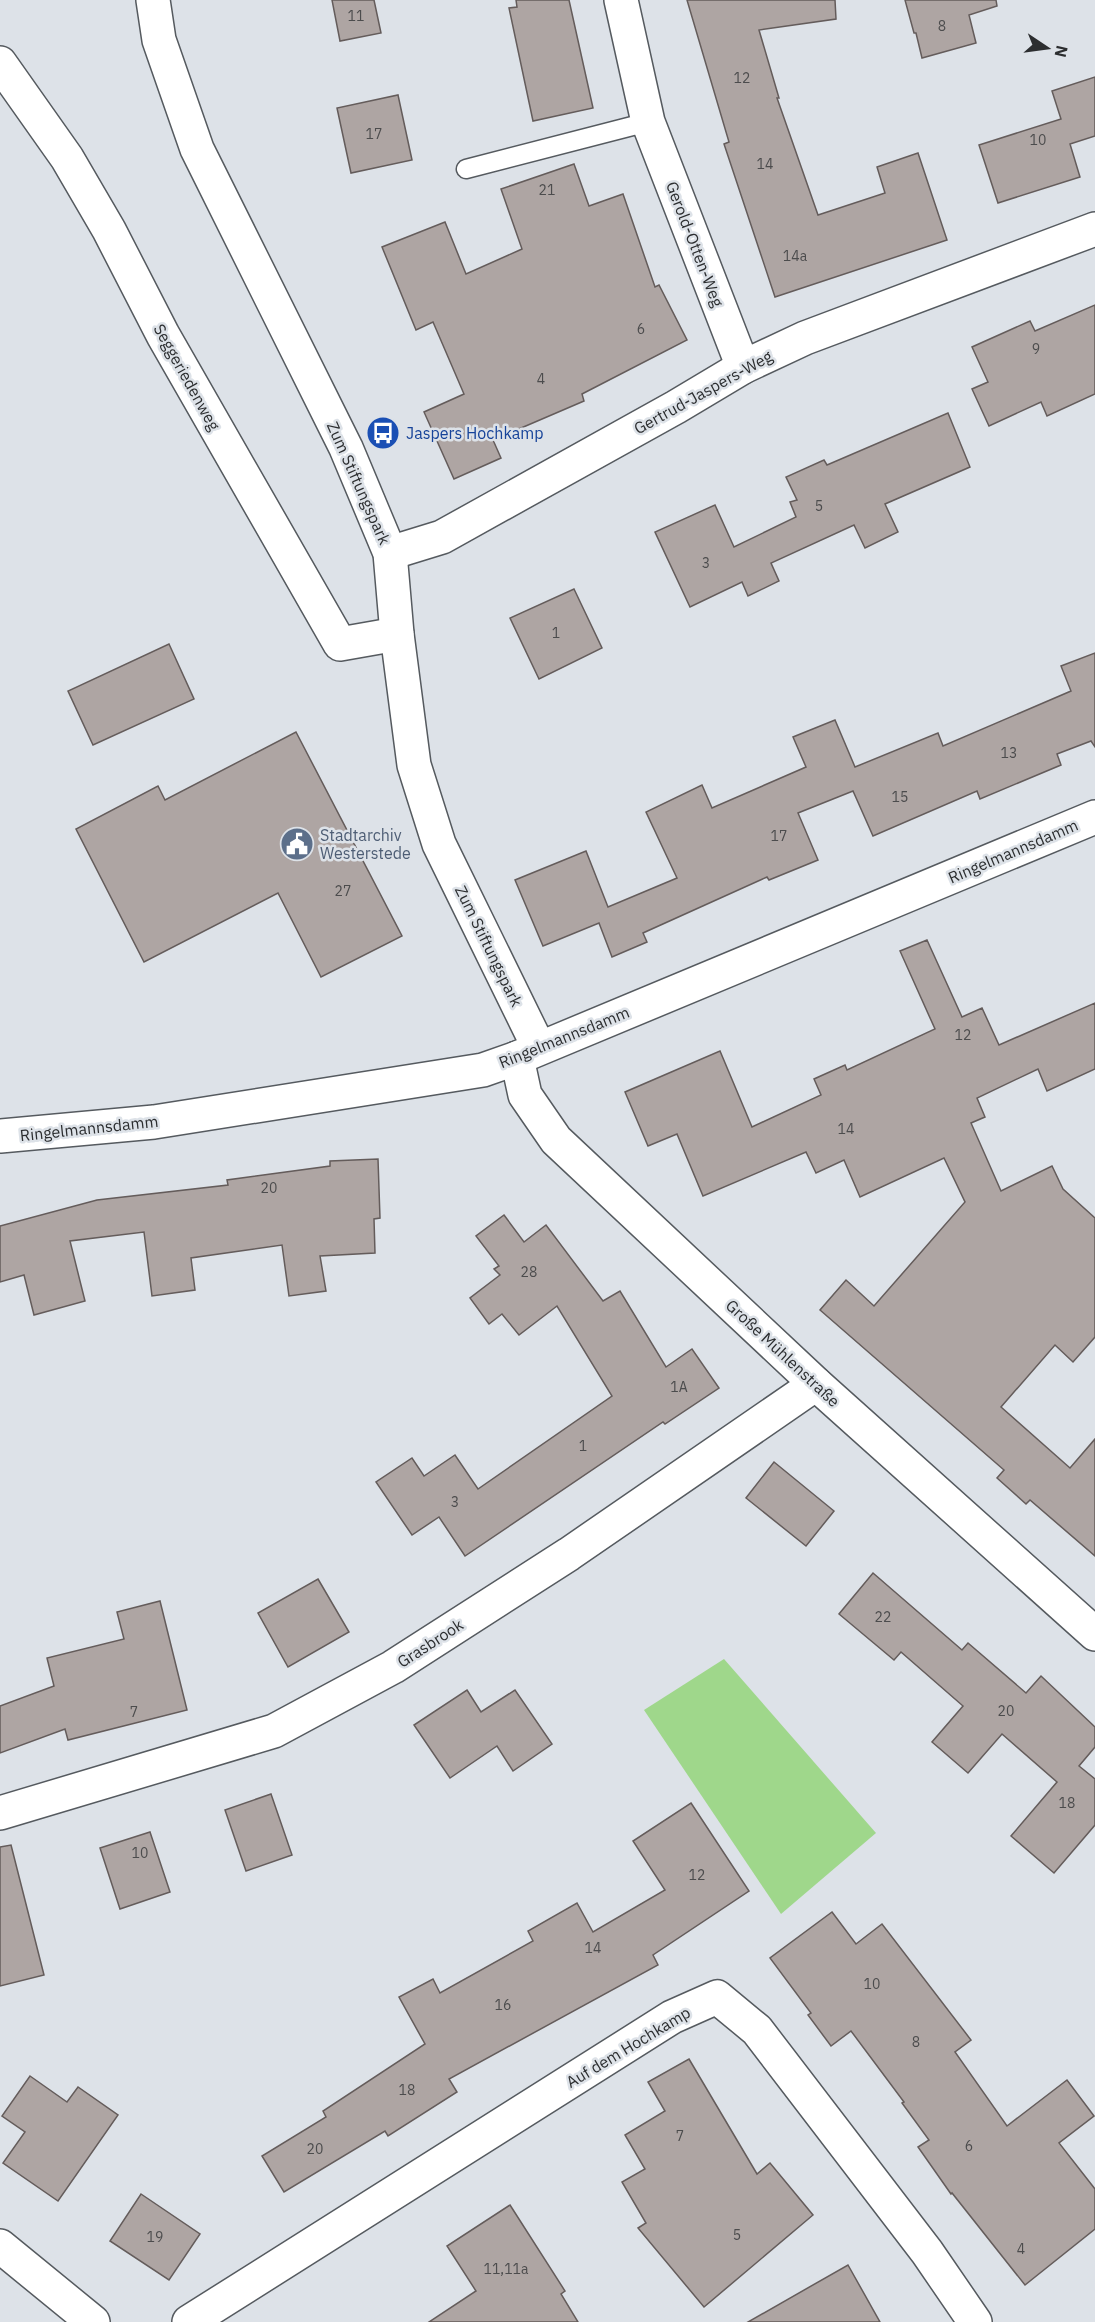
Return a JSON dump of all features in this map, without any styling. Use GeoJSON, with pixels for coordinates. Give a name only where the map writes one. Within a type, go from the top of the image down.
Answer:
{"type":"FeatureCollection","features":[{"type":"Feature","properties":{"kind":"street","name":"Zum Stiftungspark"},"geometry":{"type":"LineString","coordinates":[[153,0],[159,40],[197,149],[346,448],[390,553],[397,634],[414,765],[440,844],[528,1053]]}},
{"type":"Feature","properties":{"kind":"street","name":"Gerold-Otten-Weg"},"geometry":{"type":"LineString","coordinates":[[621,0],[648,122],[743,367]]}},
{"type":"Feature","properties":{"kind":"street","name":"Seggeriedenweg"},"geometry":{"type":"LineString","coordinates":[[0,63],[73,168],[109,230],[163,335],[340,644],[397,634]]}},
{"type":"Feature","properties":{"kind":"street","name":"Gertrud-Jaspers-Weg"},"geometry":{"type":"LineString","coordinates":[[390,553],[442,537],[676,407],[743,367],[805,338],[1095,228]]}},
{"type":"Feature","properties":{"kind":"street","name":"Ringelmannsdamm"},"geometry":{"type":"LineString","coordinates":[[0,1136],[154,1122],[483,1070],[1095,817]]}},
{"type":"Feature","properties":{"kind":"street","name":"Große Mühlenstraße"},"geometry":{"type":"LineString","coordinates":[[528,1053],[525,1095],[556,1140],[816,1384],[1091,1623]]}},
{"type":"Feature","properties":{"kind":"street","name":"Grasbrook"},"geometry":{"type":"LineString","coordinates":[[0,1813],[274,1731],[393,1667],[569,1554],[816,1384]]}},
{"type":"Feature","properties":{"kind":"street","name":"Auf dem Hochkamp"},"geometry":{"type":"LineString","coordinates":[[189,2322],[672,2017],[717,1997],[757,2030],[927,2252],[975,2322]]}},
{"type":"Feature","properties":{"kind":"street"},"geometry":{"type":"LineString","coordinates":[[0,2246],[93,2322]]}},
{"type":"Feature","properties":{"kind":"lane"},"geometry":{"type":"LineString","coordinates":[[466,169],[648,122]]}},
{"type":"Feature","properties":{"kind":"green space"},"geometry":{"type":"Polygon","coordinates":[[[724,1659],[876,1833],[781,1914],[644,1710],[724,1659]]]}},
{"type":"Feature","properties":{"kind":"building"},"geometry":{"type":"Polygon","coordinates":[[[332,0],[374,0],[381,33],[340,41],[332,0]]]}},
{"type":"Feature","properties":{"kind":"building"},"geometry":{"type":"Polygon","coordinates":[[[516,0],[569,0],[593,108],[533,121],[509,8],[517,7],[516,0]]]}},
{"type":"Feature","properties":{"kind":"building"},"geometry":{"type":"Polygon","coordinates":[[[687,0],[835,0],[836,19],[759,30],[779,98],[777,98],[818,215],[885,193],[877,167],[918,153],[947,240],[775,297],[724,144],[729,142],[687,0]]]}},
{"type":"Feature","properties":{"kind":"building"},"geometry":{"type":"Polygon","coordinates":[[[905,0],[996,0],[997,6],[969,15],[976,43],[922,58],[905,0]]]}},
{"type":"Feature","properties":{"kind":"building"},"geometry":{"type":"Polygon","coordinates":[[[1095,77],[1095,136],[1070,144],[1080,177],[998,203],[979,145],[1061,119],[1052,91],[1095,77]]]}},
{"type":"Feature","properties":{"kind":"building"},"geometry":{"type":"Polygon","coordinates":[[[398,95],[412,160],[351,173],[337,108],[398,95]]]}},
{"type":"Feature","properties":{"kind":"building"},"geometry":{"type":"Polygon","coordinates":[[[574,164],[589,206],[623,194],[655,287],[659,285],[687,340],[582,394],[584,401],[493,440],[501,458],[454,479],[424,412],[464,394],[433,322],[416,330],[382,247],[445,222],[466,274],[522,249],[501,189],[574,164]]]}},
{"type":"Feature","properties":{"kind":"building"},"geometry":{"type":"Polygon","coordinates":[[[1095,305],[1095,394],[1047,416],[1041,402],[989,426],[972,389],[988,382],[972,347],[1030,321],[1035,331],[1095,305]]]}},
{"type":"Feature","properties":{"kind":"building"},"geometry":{"type":"Polygon","coordinates":[[[948,413],[970,467],[885,504],[898,532],[865,548],[854,525],[771,563],[779,581],[748,596],[742,582],[690,607],[655,532],[715,505],[734,547],[796,517],[790,502],[797,500],[786,477],[824,460],[827,465],[948,413]]]}},
{"type":"Feature","properties":{"kind":"building"},"geometry":{"type":"Polygon","coordinates":[[[574,589],[602,648],[539,679],[510,618],[574,589]]]}},
{"type":"Feature","properties":{"kind":"building"},"geometry":{"type":"Polygon","coordinates":[[[169,644],[194,699],[93,745],[68,691],[169,644]]]}},
{"type":"Feature","properties":{"kind":"building"},"geometry":{"type":"Polygon","coordinates":[[[1095,653],[1095,747],[1091,741],[1057,754],[1061,765],[980,799],[977,791],[873,836],[853,791],[798,813],[818,860],[769,880],[767,877],[643,933],[647,942],[612,957],[599,923],[543,946],[515,880],[586,851],[608,907],[677,878],[646,812],[702,785],[712,808],[806,767],[793,737],[835,720],[855,767],[938,733],[943,746],[1071,691],[1061,666],[1095,653]]]}},
{"type":"Feature","properties":{"kind":"building","name":"Stadtarchiv Westerstede"},"geometry":{"type":"Polygon","coordinates":[[[296,732],[402,936],[321,977],[278,893],[144,962],[76,829],[158,786],[165,800],[296,732]]]}},
{"type":"Feature","properties":{"kind":"building"},"geometry":{"type":"Polygon","coordinates":[[[927,940],[962,1017],[982,1008],[999,1045],[1095,1003],[1095,1069],[1047,1091],[1038,1069],[977,1098],[985,1117],[971,1123],[1001,1191],[1052,1166],[1063,1189],[1095,1218],[1095,1337],[1073,1362],[1055,1345],[1001,1407],[1070,1468],[1095,1439],[1095,1556],[1030,1500],[1026,1504],[997,1478],[1004,1470],[820,1310],[846,1280],[874,1306],[965,1202],[944,1158],[860,1197],[844,1160],[816,1173],[806,1152],[703,1196],[677,1134],[648,1146],[625,1092],[720,1051],[752,1127],[821,1095],[814,1079],[845,1065],[847,1070],[935,1029],[900,951],[927,940]]]}},
{"type":"Feature","properties":{"kind":"building"},"geometry":{"type":"Polygon","coordinates":[[[378,1159],[380,1218],[374,1219],[375,1253],[320,1256],[326,1291],[289,1296],[282,1245],[191,1258],[195,1290],[152,1296],[144,1232],[70,1241],[85,1301],[34,1315],[24,1275],[0,1282],[0,1226],[97,1200],[228,1185],[227,1180],[330,1166],[330,1161],[378,1159]]]}},
{"type":"Feature","properties":{"kind":"building"},"geometry":{"type":"Polygon","coordinates":[[[504,1215],[524,1242],[546,1225],[603,1301],[620,1291],[666,1367],[692,1349],[719,1388],[665,1424],[663,1422],[465,1556],[439,1517],[412,1535],[376,1482],[412,1458],[424,1476],[455,1455],[478,1489],[612,1396],[557,1306],[519,1335],[502,1314],[489,1324],[470,1298],[500,1275],[494,1269],[499,1266],[476,1236],[504,1215]]]}},
{"type":"Feature","properties":{"kind":"building"},"geometry":{"type":"Polygon","coordinates":[[[774,1462],[834,1511],[806,1546],[746,1498],[774,1462]]]}},
{"type":"Feature","properties":{"kind":"building"},"geometry":{"type":"Polygon","coordinates":[[[873,1573],[962,1650],[968,1643],[1026,1693],[1041,1676],[1095,1727],[1095,1747],[1079,1766],[1095,1779],[1095,1825],[1054,1873],[1011,1836],[1057,1782],[1002,1734],[968,1773],[932,1742],[963,1706],[901,1652],[894,1660],[839,1614],[873,1573]]]}},
{"type":"Feature","properties":{"kind":"building"},"geometry":{"type":"Polygon","coordinates":[[[318,1579],[349,1632],[288,1667],[258,1613],[318,1579]]]}},
{"type":"Feature","properties":{"kind":"building"},"geometry":{"type":"Polygon","coordinates":[[[160,1601],[187,1710],[68,1740],[65,1729],[0,1753],[0,1706],[54,1686],[47,1658],[124,1639],[117,1612],[160,1601]]]}},
{"type":"Feature","properties":{"kind":"building"},"geometry":{"type":"Polygon","coordinates":[[[467,1690],[481,1712],[515,1690],[552,1744],[513,1771],[497,1746],[450,1778],[414,1725],[467,1690]]]}},
{"type":"Feature","properties":{"kind":"building"},"geometry":{"type":"Polygon","coordinates":[[[271,1794],[292,1855],[246,1871],[225,1810],[271,1794]]]}},
{"type":"Feature","properties":{"kind":"building"},"geometry":{"type":"Polygon","coordinates":[[[691,1803],[749,1891],[653,1955],[658,1965],[449,2079],[457,2092],[388,2136],[385,2131],[284,2192],[262,2156],[326,2117],[323,2111],[425,2044],[399,1997],[433,1979],[440,1993],[533,1941],[528,1931],[577,1903],[593,1932],[665,1890],[633,1841],[691,1803]]]}},
{"type":"Feature","properties":{"kind":"building"},"geometry":{"type":"Polygon","coordinates":[[[150,1832],[170,1892],[120,1909],[100,1848],[150,1832]]]}},
{"type":"Feature","properties":{"kind":"building"},"geometry":{"type":"Polygon","coordinates":[[[11,1845],[44,1975],[0,1986],[0,1847],[11,1845]]]}},
{"type":"Feature","properties":{"kind":"building"},"geometry":{"type":"Polygon","coordinates":[[[832,1912],[856,1944],[882,1924],[971,2040],[955,2052],[1007,2126],[1067,2080],[1094,2116],[1059,2143],[1095,2189],[1095,2229],[1025,2285],[951,2194],[918,2147],[929,2140],[851,2031],[831,2046],[808,2015],[811,2013],[770,1958],[832,1912]]]}},
{"type":"Feature","properties":{"kind":"building"},"geometry":{"type":"Polygon","coordinates":[[[689,2059],[757,2174],[770,2163],[813,2215],[704,2307],[638,2228],[646,2223],[622,2182],[645,2169],[625,2135],[665,2111],[648,2082],[689,2059]]]}},
{"type":"Feature","properties":{"kind":"building"},"geometry":{"type":"Polygon","coordinates":[[[30,2076],[67,2102],[78,2087],[118,2115],[58,2201],[3,2163],[25,2132],[2,2116],[30,2076]]]}},
{"type":"Feature","properties":{"kind":"building"},"geometry":{"type":"Polygon","coordinates":[[[141,2194],[200,2234],[169,2280],[110,2241],[141,2194]]]}},
{"type":"Feature","properties":{"kind":"building"},"geometry":{"type":"Polygon","coordinates":[[[510,2205],[565,2291],[561,2294],[578,2322],[429,2322],[476,2291],[447,2246],[510,2205]]]}},
{"type":"Feature","properties":{"kind":"building"},"geometry":{"type":"Polygon","coordinates":[[[848,2265],[880,2322],[748,2322],[848,2265]]]}},
{"type":"Feature","properties":{"kind":"place","name":"Jaspers Hochkamp"},"geometry":{"type":"Point","coordinates":[383,433]}},
{"type":"Feature","properties":{"kind":"place","name":"Stadtarchiv Westerstede"},"geometry":{"type":"Point","coordinates":[297,844]}}]}
